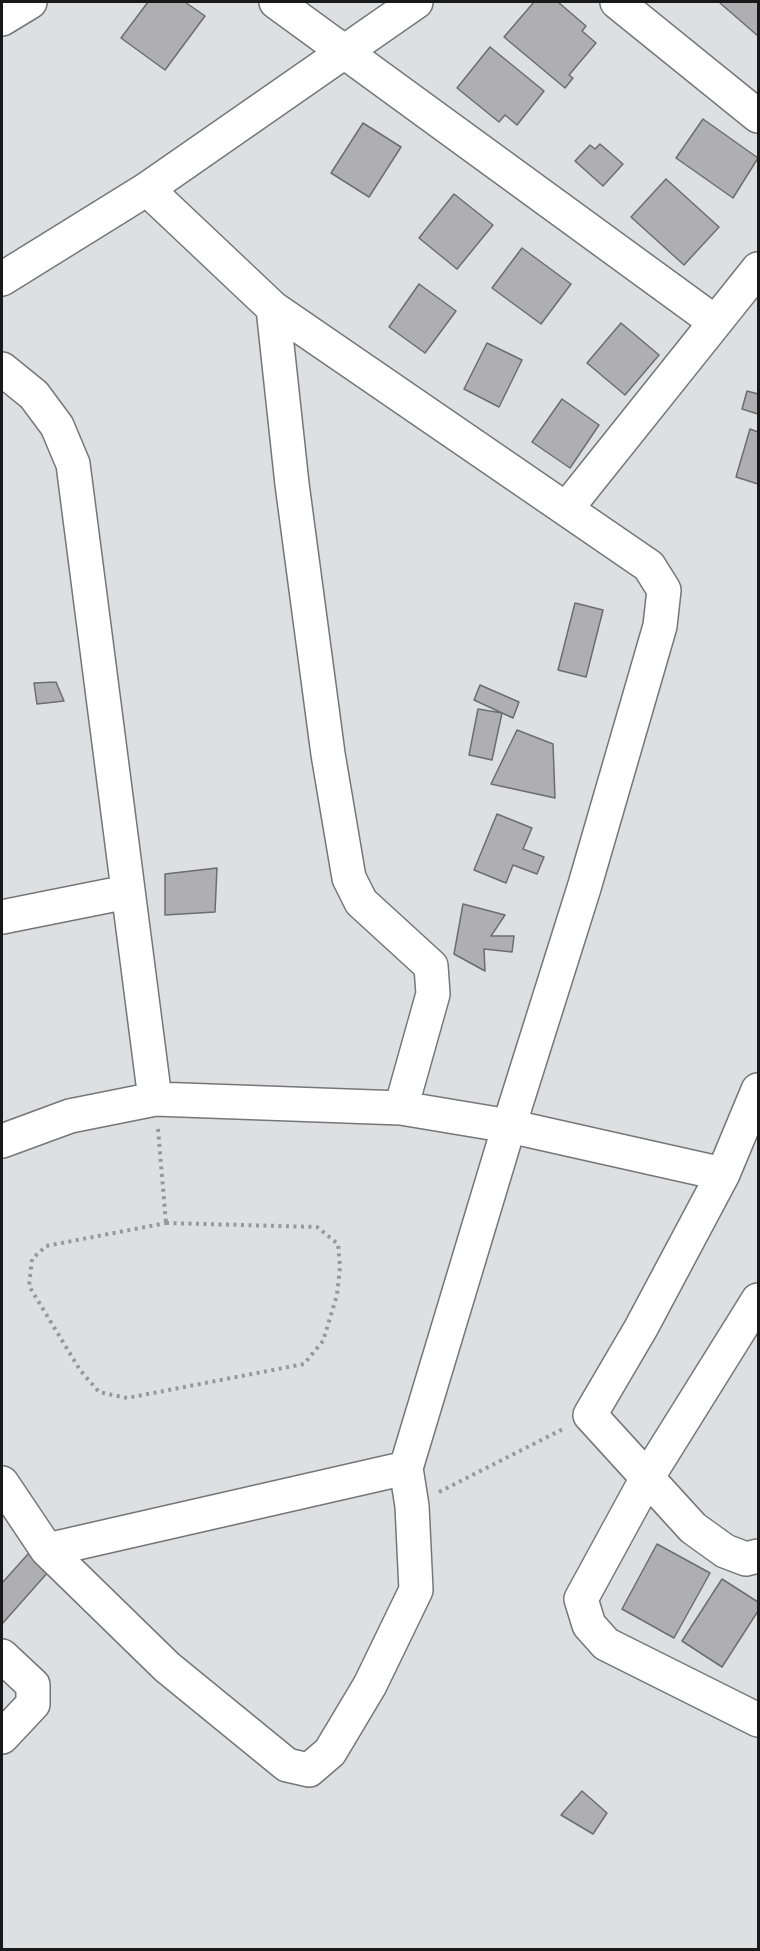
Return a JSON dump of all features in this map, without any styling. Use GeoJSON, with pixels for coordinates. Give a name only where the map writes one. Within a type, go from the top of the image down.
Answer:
{"type":"FeatureCollection","features":[{"type":"Feature","properties":{"kind":"street"},"geometry":{"type":"LineString","coordinates":[[2,19],[30,2]]}},
{"type":"Feature","properties":{"kind":"street"},"geometry":{"type":"LineString","coordinates":[[276,2],[715,322]]}},
{"type":"Feature","properties":{"kind":"street"},"geometry":{"type":"LineString","coordinates":[[2,279],[147,189],[342,50],[416,2]]}},
{"type":"Feature","properties":{"kind":"street"},"geometry":{"type":"LineString","coordinates":[[618,2],[759,116]]}},
{"type":"Feature","properties":{"kind":"street"},"geometry":{"type":"LineString","coordinates":[[2,1483],[47,1550],[167,1667],[287,1765],[309,1770],[330,1752],[349,1724],[416,1590],[412,1506],[406,1468],[509,1126],[584,888],[660,626],[664,590],[649,566],[273,308],[147,189]]}},
{"type":"Feature","properties":{"kind":"street"},"geometry":{"type":"LineString","coordinates":[[567,508],[759,268]]}},
{"type":"Feature","properties":{"kind":"street"},"geometry":{"type":"LineString","coordinates":[[273,308],[292,484],[326,742],[349,878],[361,902],[431,966],[433,994],[401,1108]]}},
{"type":"Feature","properties":{"kind":"street"},"geometry":{"type":"LineString","coordinates":[[2,369],[39,403],[57,426],[73,464],[155,1099]]}},
{"type":"Feature","properties":{"kind":"street"},"geometry":{"type":"LineString","coordinates":[[2,917],[127,892]]}},
{"type":"Feature","properties":{"kind":"street"},"geometry":{"type":"LineString","coordinates":[[759,1090],[723,1174],[642,1328],[590,1415],[693,1528],[726,1551],[746,1559],[759,1556]]}},
{"type":"Feature","properties":{"kind":"street"},"geometry":{"type":"LineString","coordinates":[[2,1141],[70,1116],[155,1099],[401,1108],[509,1126],[723,1174]]}},
{"type":"Feature","properties":{"kind":"street"},"geometry":{"type":"LineString","coordinates":[[759,1300],[647,1478],[581,1599],[589,1625],[606,1644],[759,1720]]}},
{"type":"Feature","properties":{"kind":"street"},"geometry":{"type":"LineString","coordinates":[[47,1550],[406,1468]]}},
{"type":"Feature","properties":{"kind":"street"},"geometry":{"type":"LineString","coordinates":[[2,1656],[33,1685],[33,1704],[2,1737]]}},
{"type":"Feature","properties":{"kind":"path"},"geometry":{"type":"LineString","coordinates":[[155,1099],[166,1223]]}},
{"type":"Feature","properties":{"kind":"path"},"geometry":{"type":"LineString","coordinates":[[166,1223],[317,1227],[338,1244],[340,1267],[337,1295],[323,1341],[304,1364],[127,1398],[99,1392],[80,1370],[29,1286],[32,1259],[46,1246],[166,1223]]}},
{"type":"Feature","properties":{"kind":"path"},"geometry":{"type":"LineString","coordinates":[[412,1506],[590,1415]]}},
{"type":"Feature","properties":{"kind":"building"},"geometry":{"type":"Polygon","coordinates":[[[148,2],[185,2],[205,16],[165,70],[121,38],[148,2]]]}},
{"type":"Feature","properties":{"kind":"building"},"geometry":{"type":"Polygon","coordinates":[[[534,2],[558,2],[586,26],[582,31],[596,43],[569,75],[573,78],[565,88],[504,37],[534,2]]]}},
{"type":"Feature","properties":{"kind":"building"},"geometry":{"type":"Polygon","coordinates":[[[758,2],[758,36],[720,3],[758,2]]]}},
{"type":"Feature","properties":{"kind":"building"},"geometry":{"type":"Polygon","coordinates":[[[490,47],[544,91],[517,125],[505,115],[499,122],[457,88],[490,47]]]}},
{"type":"Feature","properties":{"kind":"building"},"geometry":{"type":"Polygon","coordinates":[[[703,119],[758,158],[733,198],[676,158],[703,119]]]}},
{"type":"Feature","properties":{"kind":"building"},"geometry":{"type":"Polygon","coordinates":[[[363,123],[401,147],[369,197],[331,173],[363,123]]]}},
{"type":"Feature","properties":{"kind":"building"},"geometry":{"type":"Polygon","coordinates":[[[600,144],[623,164],[603,186],[575,161],[590,145],[595,149],[600,144]]]}},
{"type":"Feature","properties":{"kind":"building"},"geometry":{"type":"Polygon","coordinates":[[[666,179],[719,227],[684,265],[631,217],[666,179]]]}},
{"type":"Feature","properties":{"kind":"building"},"geometry":{"type":"Polygon","coordinates":[[[454,194],[493,225],[457,269],[419,238],[454,194]]]}},
{"type":"Feature","properties":{"kind":"building"},"geometry":{"type":"Polygon","coordinates":[[[522,248],[571,284],[541,324],[492,288],[522,248]]]}},
{"type":"Feature","properties":{"kind":"building"},"geometry":{"type":"Polygon","coordinates":[[[419,284],[456,311],[425,353],[389,327],[419,284]]]}},
{"type":"Feature","properties":{"kind":"building"},"geometry":{"type":"Polygon","coordinates":[[[621,323],[659,355],[625,395],[587,363],[621,323]]]}},
{"type":"Feature","properties":{"kind":"building"},"geometry":{"type":"Polygon","coordinates":[[[487,343],[522,360],[499,407],[464,389],[487,343]]]}},
{"type":"Feature","properties":{"kind":"building"},"geometry":{"type":"Polygon","coordinates":[[[747,391],[758,394],[758,414],[742,409],[747,391]]]}},
{"type":"Feature","properties":{"kind":"building"},"geometry":{"type":"Polygon","coordinates":[[[562,399],[599,425],[570,468],[532,442],[562,399]]]}},
{"type":"Feature","properties":{"kind":"building"},"geometry":{"type":"Polygon","coordinates":[[[750,429],[758,432],[758,484],[736,477],[750,429]]]}},
{"type":"Feature","properties":{"kind":"building"},"geometry":{"type":"Polygon","coordinates":[[[575,603],[603,610],[586,677],[558,670],[575,603]]]}},
{"type":"Feature","properties":{"kind":"building"},"geometry":{"type":"Polygon","coordinates":[[[56,682],[64,701],[37,704],[34,683],[56,682]]]}},
{"type":"Feature","properties":{"kind":"building"},"geometry":{"type":"Polygon","coordinates":[[[480,685],[519,702],[513,718],[474,700],[480,685]]]}},
{"type":"Feature","properties":{"kind":"building"},"geometry":{"type":"Polygon","coordinates":[[[478,709],[502,713],[492,760],[469,755],[478,709]]]}},
{"type":"Feature","properties":{"kind":"building"},"geometry":{"type":"Polygon","coordinates":[[[517,730],[553,744],[555,798],[491,784],[517,730]]]}},
{"type":"Feature","properties":{"kind":"building"},"geometry":{"type":"Polygon","coordinates":[[[497,814],[532,828],[523,849],[544,857],[537,874],[513,865],[506,883],[474,870],[497,814]]]}},
{"type":"Feature","properties":{"kind":"building"},"geometry":{"type":"Polygon","coordinates":[[[217,868],[215,912],[165,915],[165,874],[217,868]]]}},
{"type":"Feature","properties":{"kind":"building"},"geometry":{"type":"Polygon","coordinates":[[[463,904],[505,915],[491,936],[514,936],[512,952],[484,949],[485,971],[454,954],[463,904]]]}},
{"type":"Feature","properties":{"kind":"building"},"geometry":{"type":"Polygon","coordinates":[[[657,1544],[710,1573],[674,1638],[622,1609],[657,1544]]]}},
{"type":"Feature","properties":{"kind":"building"},"geometry":{"type":"Polygon","coordinates":[[[29,1553],[49,1571],[2,1624],[2,1583],[29,1553]]]}},
{"type":"Feature","properties":{"kind":"building"},"geometry":{"type":"Polygon","coordinates":[[[722,1579],[758,1602],[758,1611],[722,1667],[682,1641],[722,1579]]]}},
{"type":"Feature","properties":{"kind":"building"},"geometry":{"type":"Polygon","coordinates":[[[582,1791],[607,1813],[593,1834],[561,1815],[582,1791]]]}}]}
